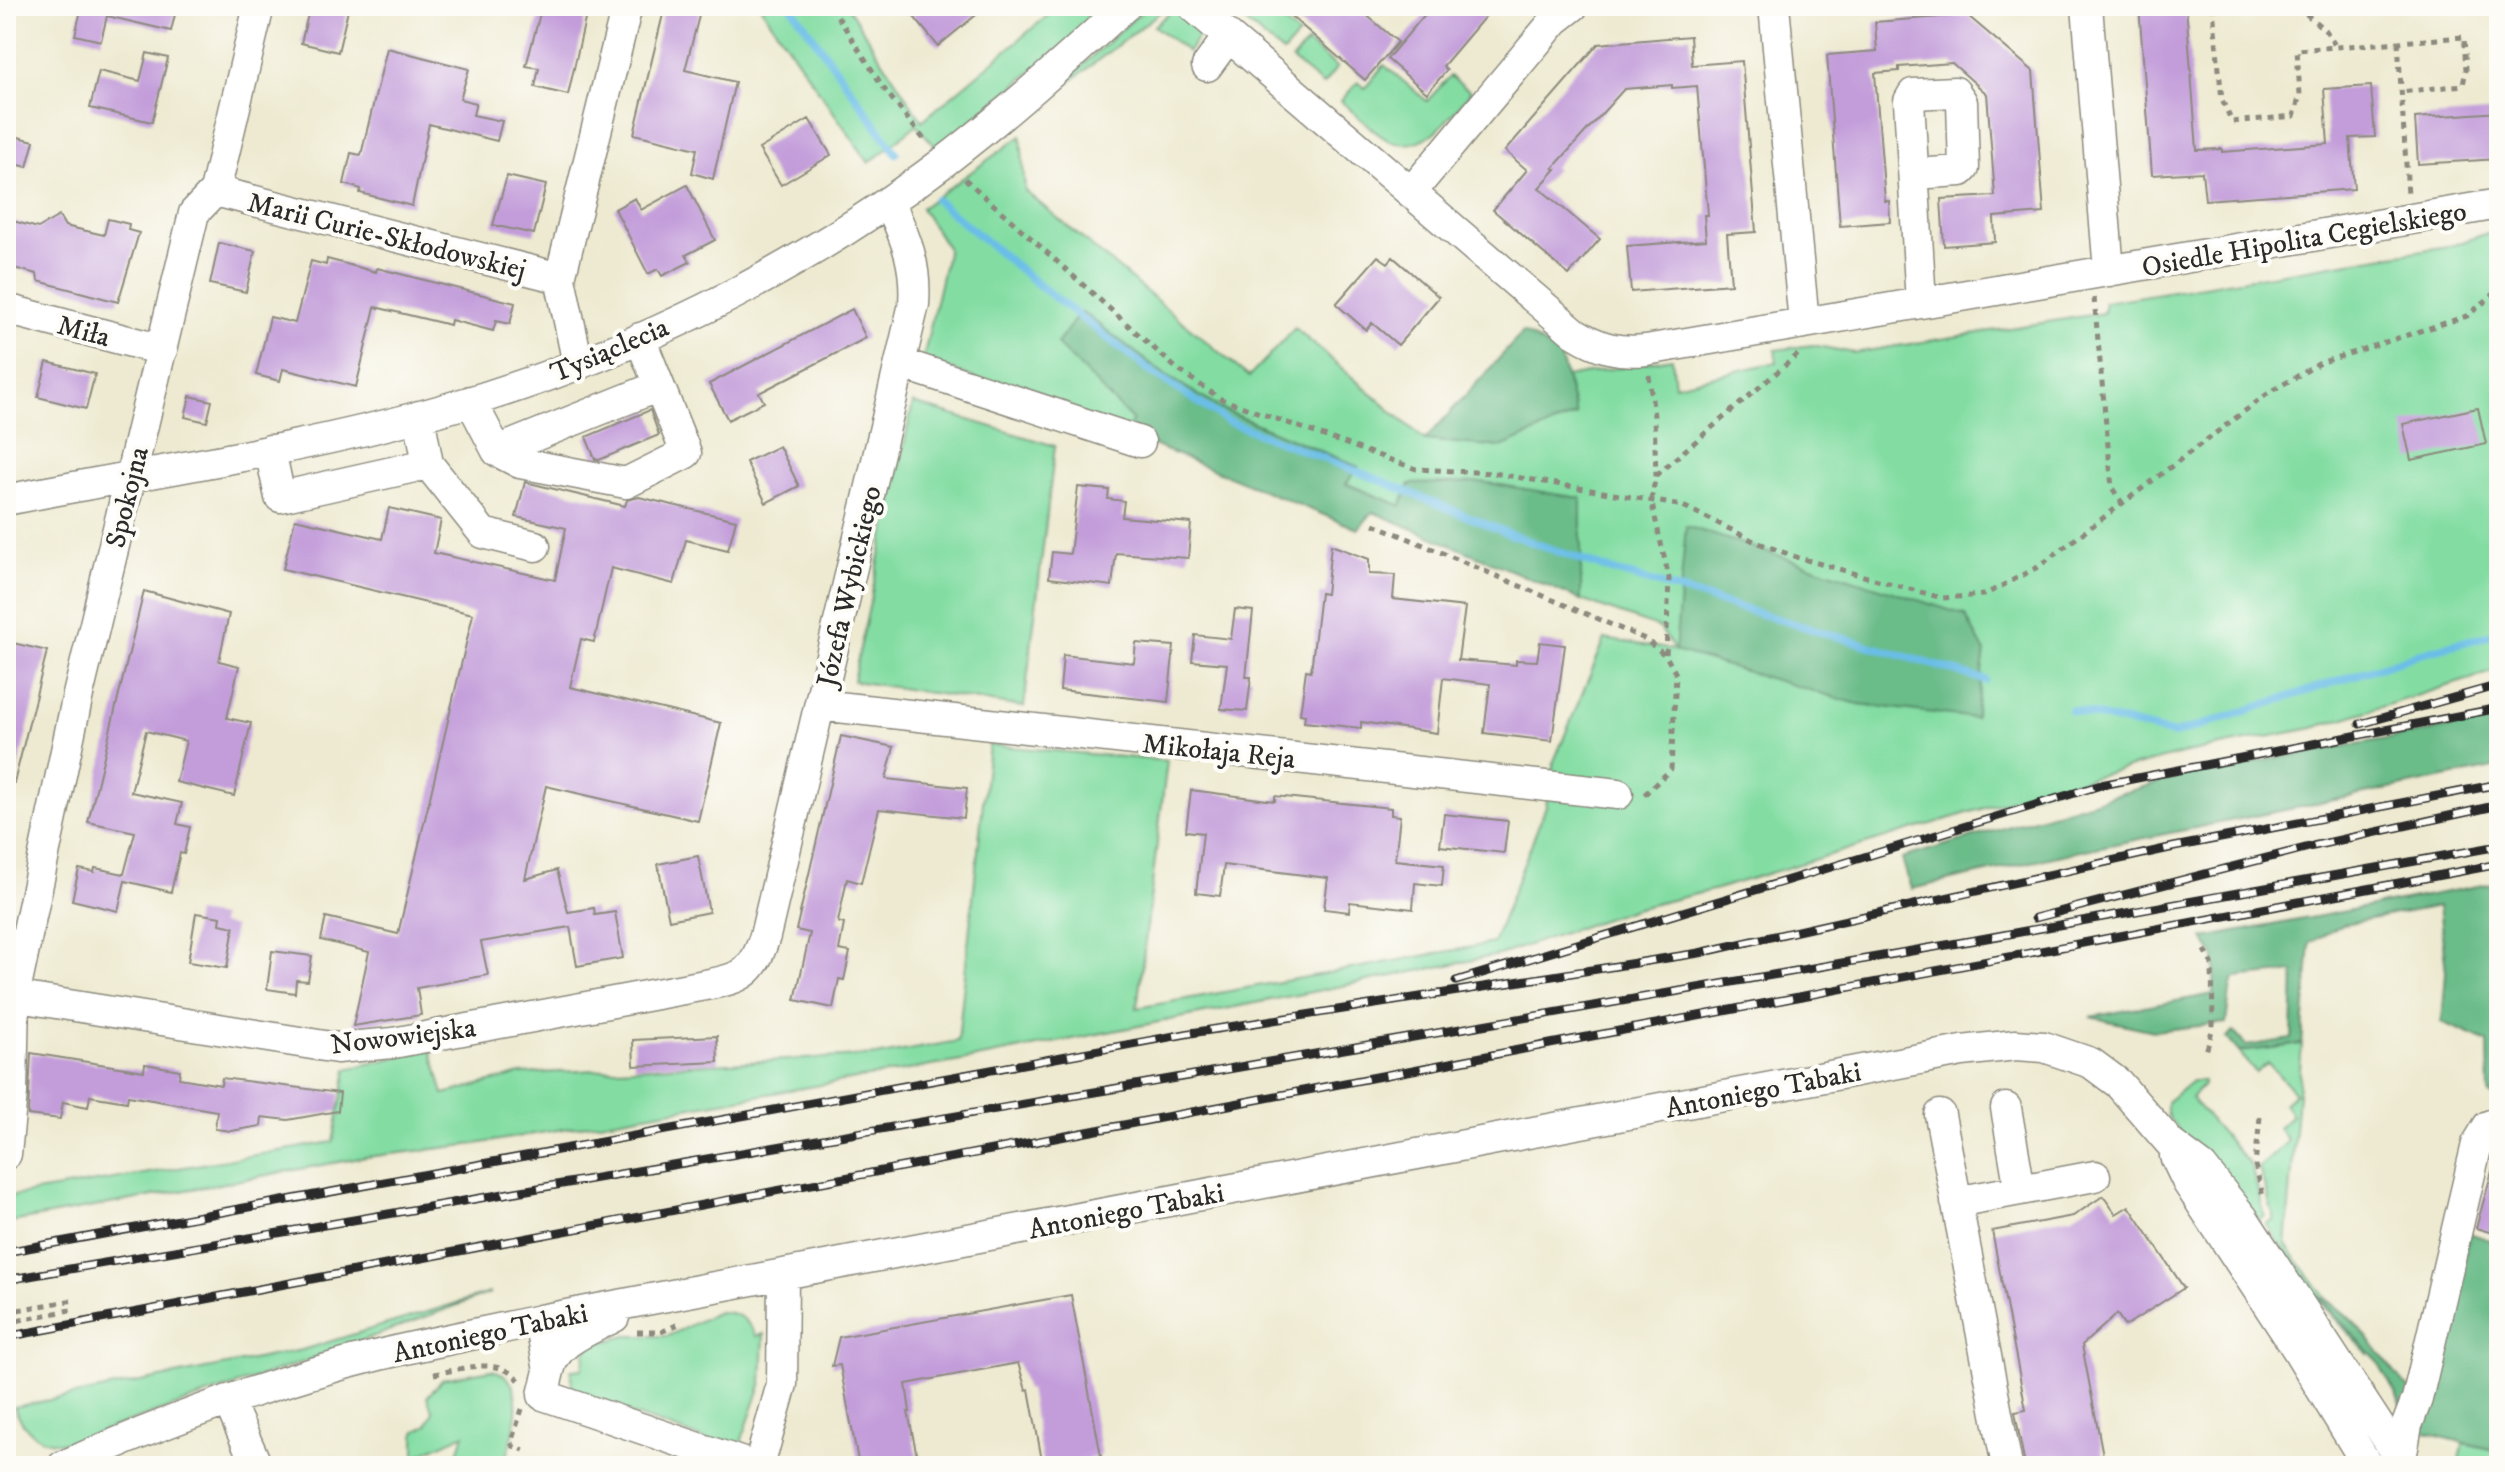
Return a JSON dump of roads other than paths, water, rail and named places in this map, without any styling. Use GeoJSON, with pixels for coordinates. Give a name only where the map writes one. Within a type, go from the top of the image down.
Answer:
{"type":"FeatureCollection","features":[{"type":"Feature","properties":{"kind":"street","name":"Spokojna"},"geometry":{"type":"LineString","coordinates":[[6,1154],[12,1093],[10,996],[77,699],[194,213],[215,191],[259,6]]}},
{"type":"Feature","properties":{"kind":"street","name":"Marii Curie-Skłodowskiej"},"geometry":{"type":"LineString","coordinates":[[578,364],[560,278],[627,6]]}},
{"type":"Feature","properties":{"kind":"street","name":"Tysiąclecia"},"geometry":{"type":"LineString","coordinates":[[6,500],[333,438],[471,401],[578,364],[640,338],[770,274],[889,201],[1010,110],[1125,6]]}},
{"type":"Feature","properties":{"kind":"street","name":"Osiedle Hipolita Cegielskiego"},"geometry":{"type":"LineString","coordinates":[[1193,6],[1575,333],[1596,345],[1618,351],[1646,350],[2499,204]]}},
{"type":"Feature","properties":{"kind":"street"},"geometry":{"type":"LineString","coordinates":[[1412,191],[1555,20],[1573,6]]}},
{"type":"Feature","properties":{"kind":"street"},"geometry":{"type":"LineString","coordinates":[[1774,6],[1804,323]]}},
{"type":"Feature","properties":{"kind":"street","name":"Osiedle Hipolita Cegielskiego"},"geometry":{"type":"LineString","coordinates":[[2087,6],[2100,272]]}},
{"type":"Feature","properties":{"kind":"street"},"geometry":{"type":"LineString","coordinates":[[1207,66],[1228,37]]}},
{"type":"Feature","properties":{"kind":"street"},"geometry":{"type":"LineString","coordinates":[[1914,174],[1921,303]]}},
{"type":"Feature","properties":{"kind":"street","name":"Marii Curie-Skłodowskiej"},"geometry":{"type":"LineString","coordinates":[[215,191],[560,278]]}},
{"type":"Feature","properties":{"kind":"street","name":"Józefa Wybickiego"},"geometry":{"type":"LineString","coordinates":[[750,970],[765,936],[914,304],[915,271],[912,257],[889,201]]}},
{"type":"Feature","properties":{"kind":"street","name":"Miła"},"geometry":{"type":"LineString","coordinates":[[6,309],[162,350]]}},
{"type":"Feature","properties":{"kind":"street"},"geometry":{"type":"LineString","coordinates":[[471,401],[497,451],[520,463],[626,483],[686,453],[640,338]]}},
{"type":"Feature","properties":{"kind":"street"},"geometry":{"type":"LineString","coordinates":[[900,363],[1140,442]]}},
{"type":"Feature","properties":{"kind":"street"},"geometry":{"type":"LineString","coordinates":[[497,451],[659,386]]}},
{"type":"Feature","properties":{"kind":"street"},"geometry":{"type":"LineString","coordinates":[[419,416],[428,464],[483,533],[535,546]]}},
{"type":"Feature","properties":{"kind":"street"},"geometry":{"type":"LineString","coordinates":[[270,450],[280,497],[428,464]]}},
{"type":"Feature","properties":{"kind":"street","name":"Mikołaja Reja"},"geometry":{"type":"LineString","coordinates":[[820,705],[1618,794]]}},
{"type":"Feature","properties":{"kind":"street","name":"Nowowiejska"},"geometry":{"type":"LineString","coordinates":[[10,996],[337,1048],[393,1043],[729,981],[750,970]]}},
{"type":"Feature","properties":{"kind":"street","name":"Antoniego Tabaki"},"geometry":{"type":"LineString","coordinates":[[63,1466],[228,1400],[380,1355],[540,1320],[1980,1048],[2016,1045],[2044,1047],[2091,1063],[2118,1083],[2171,1144],[2202,1167],[2243,1218],[2403,1462]]}},
{"type":"Feature","properties":{"kind":"street"},"geometry":{"type":"LineString","coordinates":[[2006,1108],[2020,1190]]}},
{"type":"Feature","properties":{"kind":"street"},"geometry":{"type":"LineString","coordinates":[[1940,1115],[2007,1466]]}},
{"type":"Feature","properties":{"kind":"street"},"geometry":{"type":"LineString","coordinates":[[2403,1462],[2407,1425],[2417,1399],[2477,1144],[2488,1126],[2499,1122]]}},
{"type":"Feature","properties":{"kind":"street","name":"Antoniego Tabaki"},"geometry":{"type":"LineString","coordinates":[[2171,1144],[2188,1183],[2297,1349],[2368,1466]]}},
{"type":"Feature","properties":{"kind":"street"},"geometry":{"type":"LineString","coordinates":[[1956,1202],[2095,1176]]}},
{"type":"Feature","properties":{"kind":"street"},"geometry":{"type":"LineString","coordinates":[[759,1466],[782,1384],[783,1275]]}},
{"type":"Feature","properties":{"kind":"street"},"geometry":{"type":"LineString","coordinates":[[636,1303],[574,1337],[554,1358],[543,1395],[752,1466]]}},
{"type":"Feature","properties":{"kind":"street"},"geometry":{"type":"LineString","coordinates":[[540,1320],[549,1371]]}},
{"type":"Feature","properties":{"kind":"street"},"geometry":{"type":"LineString","coordinates":[[228,1400],[257,1466]]}},
{"type":"Feature","properties":{"kind":"waterway"},"geometry":{"type":"LineString","coordinates":[[791,6],[896,153]]}},
{"type":"Feature","properties":{"kind":"waterway"},"geometry":{"type":"LineString","coordinates":[[936,200],[1040,286],[1153,373],[1227,421],[1512,535],[1604,568],[1985,680]]}},
{"type":"Feature","properties":{"kind":"waterway"},"geometry":{"type":"LineString","coordinates":[[2071,710],[2175,734],[2432,650],[2499,633]]}},
{"type":"Feature","properties":{"kind":"railway"},"geometry":{"type":"LineString","coordinates":[[2360,724],[2499,685]]}},
{"type":"Feature","properties":{"kind":"railway"},"geometry":{"type":"LineString","coordinates":[[1456,981],[2101,785],[2499,708]]}},
{"type":"Feature","properties":{"kind":"railway"},"geometry":{"type":"LineString","coordinates":[[6,1252],[1191,1033],[1699,953],[2174,847],[2499,784]]}},
{"type":"Feature","properties":{"kind":"railway"},"geometry":{"type":"LineString","coordinates":[[2035,918],[2313,846],[2499,805]]}},
{"type":"Feature","properties":{"kind":"railway"},"geometry":{"type":"LineString","coordinates":[[6,1280],[1981,939],[2499,846]]}},
{"type":"Feature","properties":{"kind":"railway"},"geometry":{"type":"LineString","coordinates":[[6,1337],[2499,864]]}}]}
